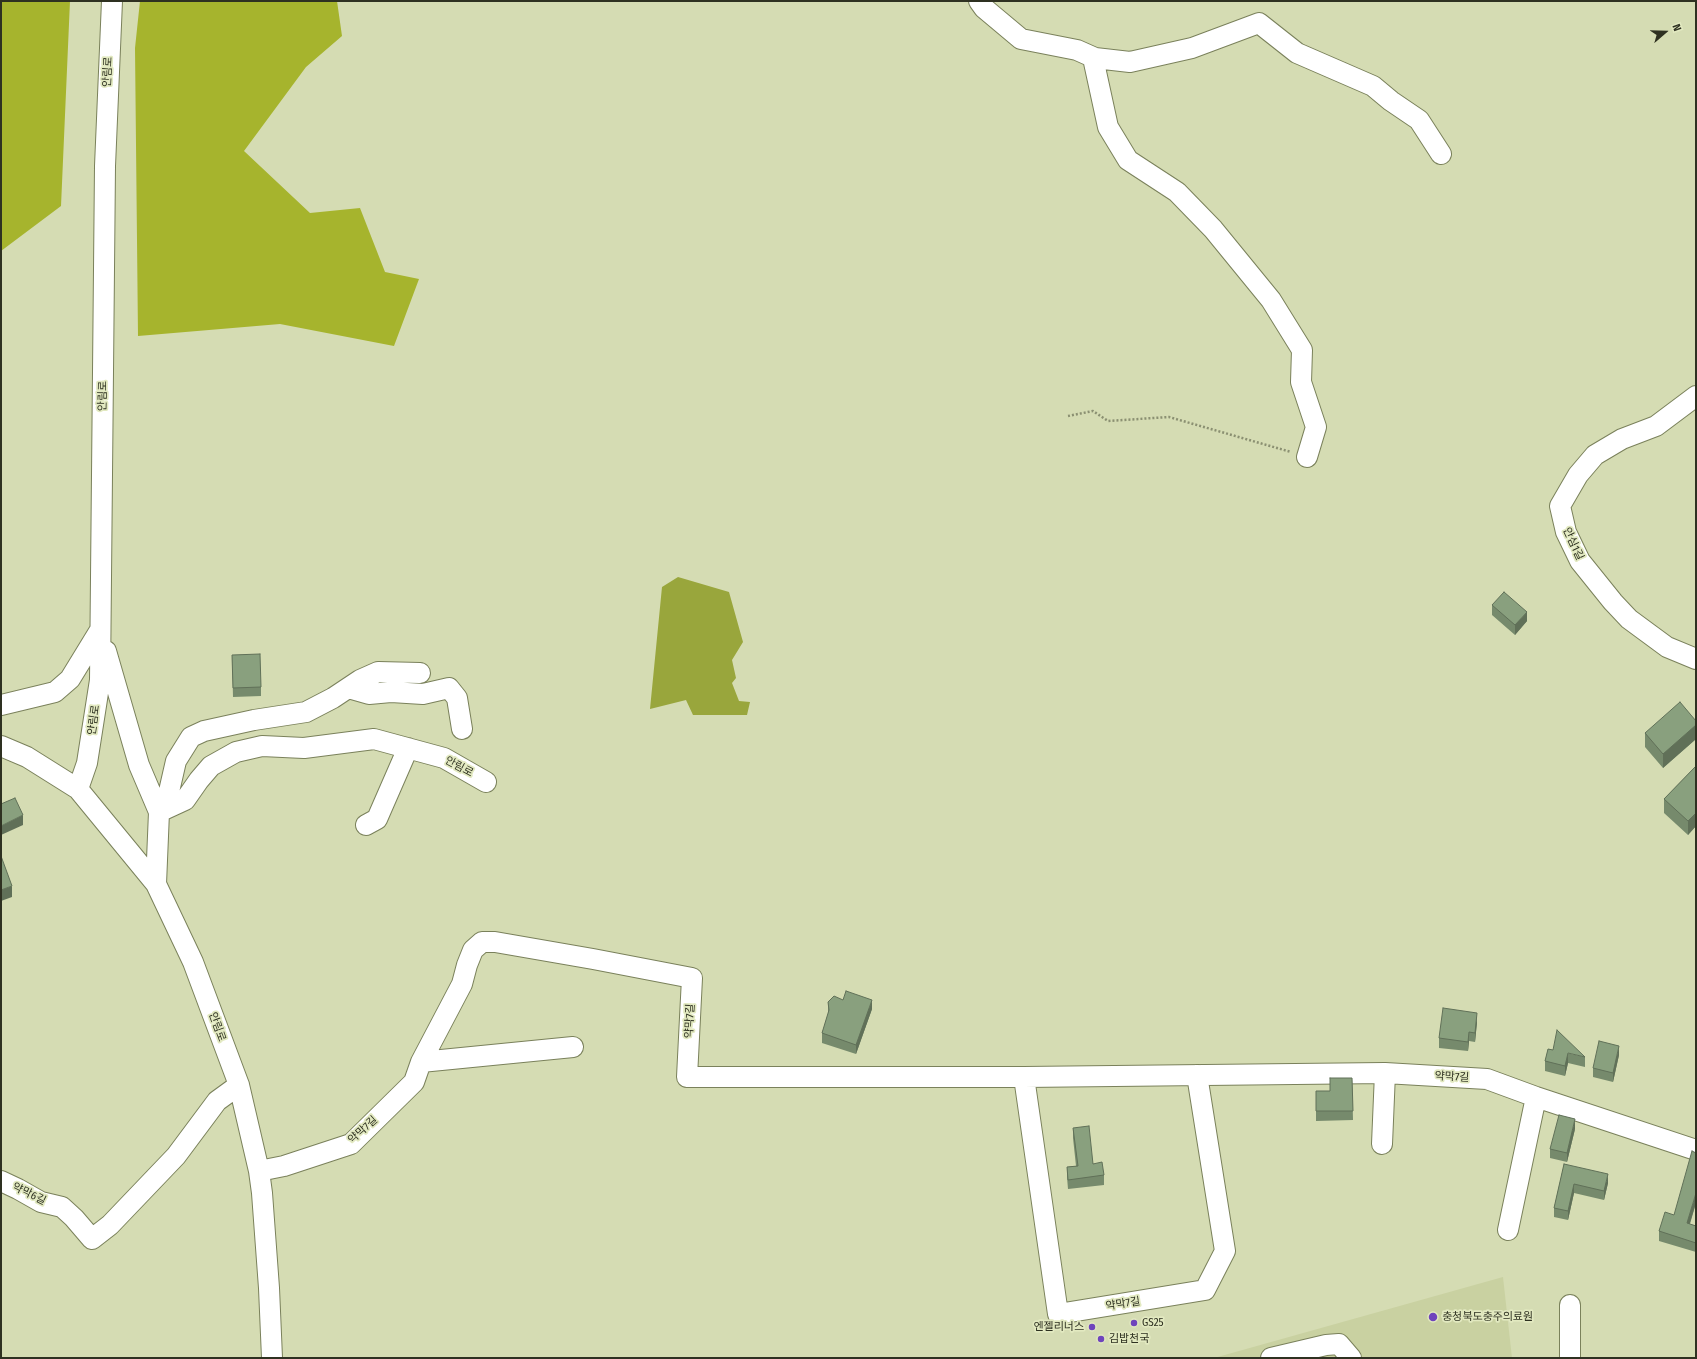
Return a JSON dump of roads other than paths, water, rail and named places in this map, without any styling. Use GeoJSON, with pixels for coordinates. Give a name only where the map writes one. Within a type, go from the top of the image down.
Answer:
{"type":"FeatureCollection","features":[{"type":"Feature","properties":{"kind":"street","name":"안림로"},"geometry":{"type":"LineString","coordinates":[[78,789],[87,763],[94,727],[100,680],[105,166],[112,1]]}},
{"type":"Feature","properties":{"kind":"street"},"geometry":{"type":"LineString","coordinates":[[979,1],[984,8],[1021,39],[1077,50],[1094,58],[1130,62],[1192,48],[1259,23],[1297,53],[1373,86],[1419,120],[1441,154]]}},
{"type":"Feature","properties":{"kind":"street"},"geometry":{"type":"LineString","coordinates":[[1094,58],[1108,127],[1128,160],[1177,192],[1213,229],[1271,300],[1302,350],[1301,382],[1316,426],[1307,457]]}},
{"type":"Feature","properties":{"kind":"street","name":"안심1길"},"geometry":{"type":"LineString","coordinates":[[1696,396],[1656,426],[1622,440],[1595,455],[1578,475],[1560,506],[1566,532],[1580,561],[1613,602],[1629,619],[1667,647],[1696,659]]}},
{"type":"Feature","properties":{"kind":"street"},"geometry":{"type":"LineString","coordinates":[[1,705],[55,692],[70,679],[100,630]]}},
{"type":"Feature","properties":{"kind":"street"},"geometry":{"type":"LineString","coordinates":[[100,630],[139,765],[162,811]]}},
{"type":"Feature","properties":{"kind":"street"},"geometry":{"type":"LineString","coordinates":[[156,884],[162,811],[176,761],[191,737],[204,731],[254,720],[306,712],[333,698],[360,680],[378,672],[420,673]]}},
{"type":"Feature","properties":{"kind":"street"},"geometry":{"type":"LineString","coordinates":[[348,688],[369,694],[391,692],[423,694],[449,688],[458,698],[462,729]]}},
{"type":"Feature","properties":{"kind":"street","name":"안림로"},"geometry":{"type":"LineString","coordinates":[[162,811],[185,800],[211,766],[236,752],[262,746],[304,748],[374,739],[444,758],[486,782]]}},
{"type":"Feature","properties":{"kind":"street","name":"안림로"},"geometry":{"type":"LineString","coordinates":[[1,746],[28,757],[78,789],[156,884],[193,962],[238,1085],[259,1171],[269,1288],[272,1358]]}},
{"type":"Feature","properties":{"kind":"street"},"geometry":{"type":"LineString","coordinates":[[366,825],[377,819],[408,748]]}},
{"type":"Feature","properties":{"kind":"street","name":"약막7길"},"geometry":{"type":"LineString","coordinates":[[259,1171],[284,1166],[351,1144],[414,1082],[421,1062],[462,984],[473,950],[482,942],[496,942],[692,978],[687,1077],[1024,1077],[1385,1073],[1487,1079],[1536,1097],[1696,1150]]}},
{"type":"Feature","properties":{"kind":"street"},"geometry":{"type":"LineString","coordinates":[[421,1062],[573,1047]]}},
{"type":"Feature","properties":{"kind":"street"},"geometry":{"type":"LineString","coordinates":[[1382,1144],[1385,1073]]}},
{"type":"Feature","properties":{"kind":"street","name":"약막7길"},"geometry":{"type":"LineString","coordinates":[[1024,1077],[1058,1314],[1205,1290],[1225,1251],[1197,1075]]}},
{"type":"Feature","properties":{"kind":"street","name":"약막6길"},"geometry":{"type":"LineString","coordinates":[[1,1181],[40,1202],[62,1208],[74,1218],[92,1239],[110,1225],[176,1156],[217,1101],[238,1085]]}},
{"type":"Feature","properties":{"kind":"street"},"geometry":{"type":"LineString","coordinates":[[1508,1230],[1536,1097]]}},
{"type":"Feature","properties":{"kind":"street"},"geometry":{"type":"LineString","coordinates":[[1570,1305],[1570,1358]]}},
{"type":"Feature","properties":{"kind":"street"},"geometry":{"type":"LineString","coordinates":[[1271,1358],[1326,1345],[1339,1344],[1351,1358]]}},
{"type":"Feature","properties":{"kind":"place","name":"충청북도충주의료원"},"geometry":{"type":"Point","coordinates":[1433,1317]}},
{"type":"Feature","properties":{"kind":"place","name":"GS25"},"geometry":{"type":"Point","coordinates":[1134,1323]}},
{"type":"Feature","properties":{"kind":"place","name":"엔젤리너스"},"geometry":{"type":"Point","coordinates":[1092,1327]}},
{"type":"Feature","properties":{"kind":"place","name":"김밥천국"},"geometry":{"type":"Point","coordinates":[1101,1339]}}]}
